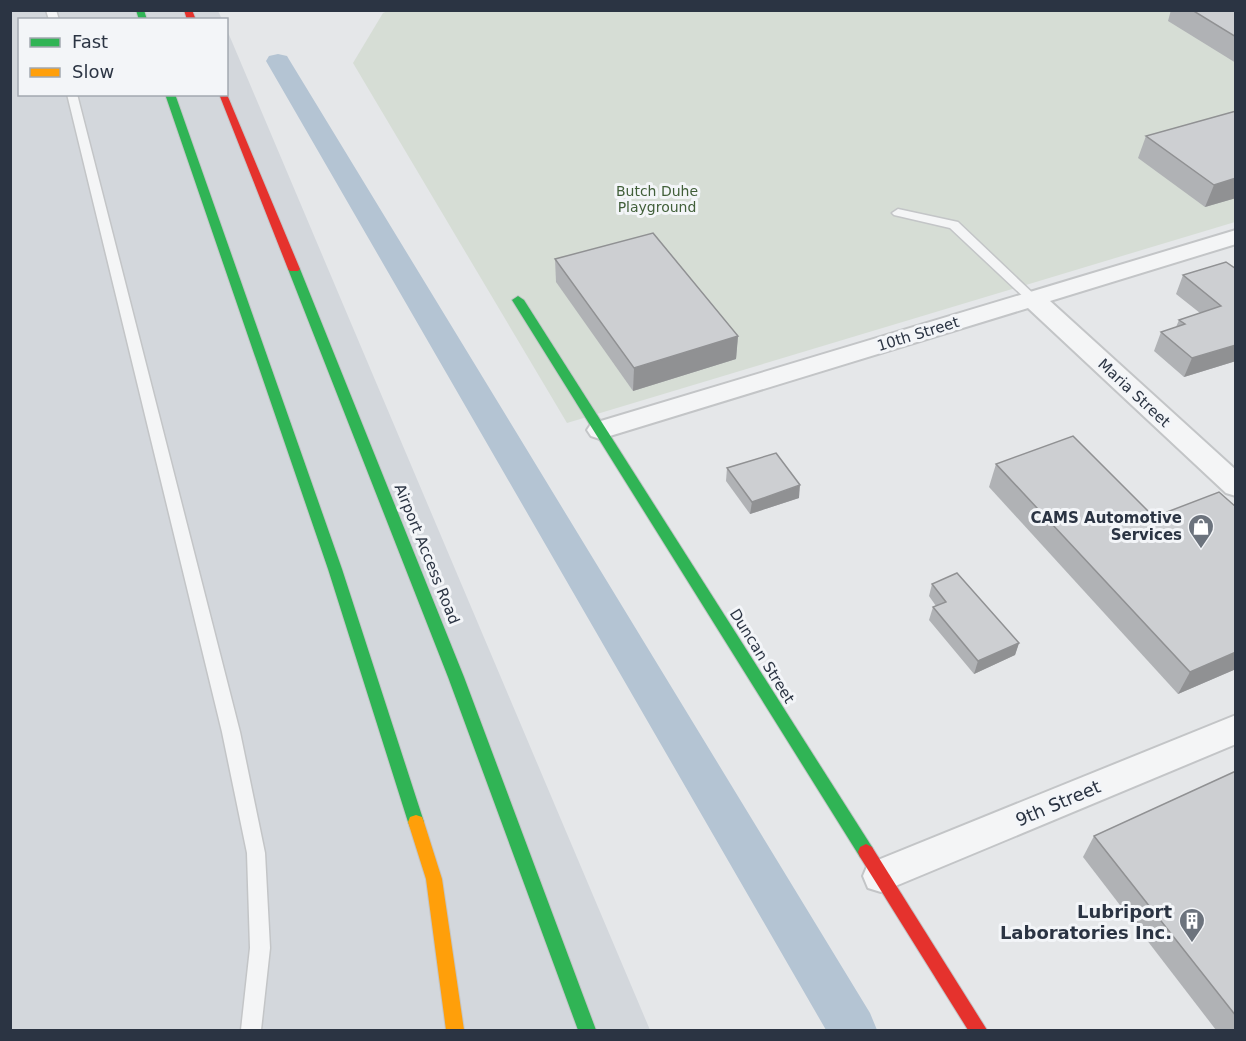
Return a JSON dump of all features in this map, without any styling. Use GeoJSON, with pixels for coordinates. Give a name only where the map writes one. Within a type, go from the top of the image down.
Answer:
{"type":"FeatureCollection","features":[{"type":"Feature","properties":{"kind":"main road"},"geometry":{"type":"LineString","coordinates":[[171,96],[335,570],[434,879],[455,1030]]}},
{"type":"Feature","properties":{"kind":"main road","name":"Airport Access Road"},"geometry":{"type":"LineString","coordinates":[[224,96],[437,624],[528,865],[587,1030]]}},
{"type":"Feature","properties":{"kind":"main road","name":"Duncan Street"},"geometry":{"type":"LineString","coordinates":[[518,300],[978,1030]]}},
{"type":"Feature","properties":{"kind":"street","name":"10th Street"},"geometry":{"type":"LineString","coordinates":[[600,430],[1236,237]]}},
{"type":"Feature","properties":{"kind":"street","name":"Maria Street"},"geometry":{"type":"LineString","coordinates":[[1033,299],[1236,486]]}},
{"type":"Feature","properties":{"kind":"street","name":"9th Street"},"geometry":{"type":"LineString","coordinates":[[881,876],[1236,729]]}},
{"type":"Feature","properties":{"kind":"lane"},"geometry":{"type":"LineString","coordinates":[[72,96],[231,732],[256,853],[260,948],[251,1030]]}},
{"type":"Feature","properties":{"kind":"lane"},"geometry":{"type":"LineString","coordinates":[[898,213],[954,225],[1033,299]]}},
{"type":"Feature","properties":{"kind":"shaded area"},"geometry":{"type":"Polygon","coordinates":[[[10,11],[218,11],[222,18],[18,18],[18,96],[228,96],[228,32],[650,1030],[11,1030],[10,11]]]}},
{"type":"Feature","properties":{"kind":"green space","name":"Butch Duhe Playground"},"geometry":{"type":"Polygon","coordinates":[[[388,11],[1235,11],[1235,222],[567,423],[353,63],[383,13],[388,11]]]}},
{"type":"Feature","properties":{"kind":"building"},"geometry":{"type":"Polygon","coordinates":[[[1192,10],[1236,10],[1236,37],[1192,10]]]}},
{"type":"Feature","properties":{"kind":"building"},"geometry":{"type":"Polygon","coordinates":[[[1236,111],[1236,178],[1214,185],[1146,136],[1236,111]]]}},
{"type":"Feature","properties":{"kind":"building"},"geometry":{"type":"Polygon","coordinates":[[[653,233],[738,336],[634,368],[555,259],[653,233]]]}},
{"type":"Feature","properties":{"kind":"building"},"geometry":{"type":"Polygon","coordinates":[[[1226,262],[1236,269],[1236,345],[1192,358],[1161,332],[1185,324],[1179,320],[1221,306],[1183,275],[1226,262]]]}},
{"type":"Feature","properties":{"kind":"building"},"geometry":{"type":"Polygon","coordinates":[[[1073,436],[1154,517],[1219,492],[1236,507],[1236,652],[1190,672],[996,464],[1073,436]]]}},
{"type":"Feature","properties":{"kind":"building"},"geometry":{"type":"Polygon","coordinates":[[[776,453],[800,485],[752,502],[727,468],[776,453]]]}},
{"type":"Feature","properties":{"kind":"building"},"geometry":{"type":"Polygon","coordinates":[[[957,573],[1019,643],[978,661],[933,607],[946,602],[932,584],[957,573]]]}},
{"type":"Feature","properties":{"kind":"building","name":"Lubriport Laboratories Inc."},"geometry":{"type":"Polygon","coordinates":[[[1236,771],[1236,1016],[1094,836],[1236,771]]]}},
{"type":"Feature","properties":{"kind":"waterway"},"geometry":{"type":"LineString","coordinates":[[278,61],[853,1030]]}},
{"type":"Feature","properties":{"kind":"traffic: fast"},"geometry":{"type":"LineString","coordinates":[[140,10],[142,18]]}},
{"type":"Feature","properties":{"kind":"traffic: fast"},"geometry":{"type":"LineString","coordinates":[[171,96],[335,569],[416,822]]}},
{"type":"Feature","properties":{"kind":"traffic: fast"},"geometry":{"type":"LineString","coordinates":[[294,269],[456,677],[587,1030]]}},
{"type":"Feature","properties":{"kind":"traffic: fast"},"geometry":{"type":"LineString","coordinates":[[518,300],[866,852]]}},
{"type":"Feature","properties":{"kind":"traffic: slow"},"geometry":{"type":"LineString","coordinates":[[416,822],[434,879],[455,1030]]}},
{"type":"Feature","properties":{"kind":"traffic: jam"},"geometry":{"type":"LineString","coordinates":[[188,10],[191,18]]}},
{"type":"Feature","properties":{"kind":"traffic: jam"},"geometry":{"type":"LineString","coordinates":[[224,96],[294,269]]}},
{"type":"Feature","properties":{"kind":"traffic: jam"},"geometry":{"type":"LineString","coordinates":[[866,852],[978,1030]]}},
{"type":"Feature","properties":{"kind":"place","name":"CAMS Automotive Services"},"geometry":{"type":"Point","coordinates":[1201,550]}},
{"type":"Feature","properties":{"kind":"place","name":"Lubriport Laboratories Inc."},"geometry":{"type":"Point","coordinates":[1192,944]}}]}
